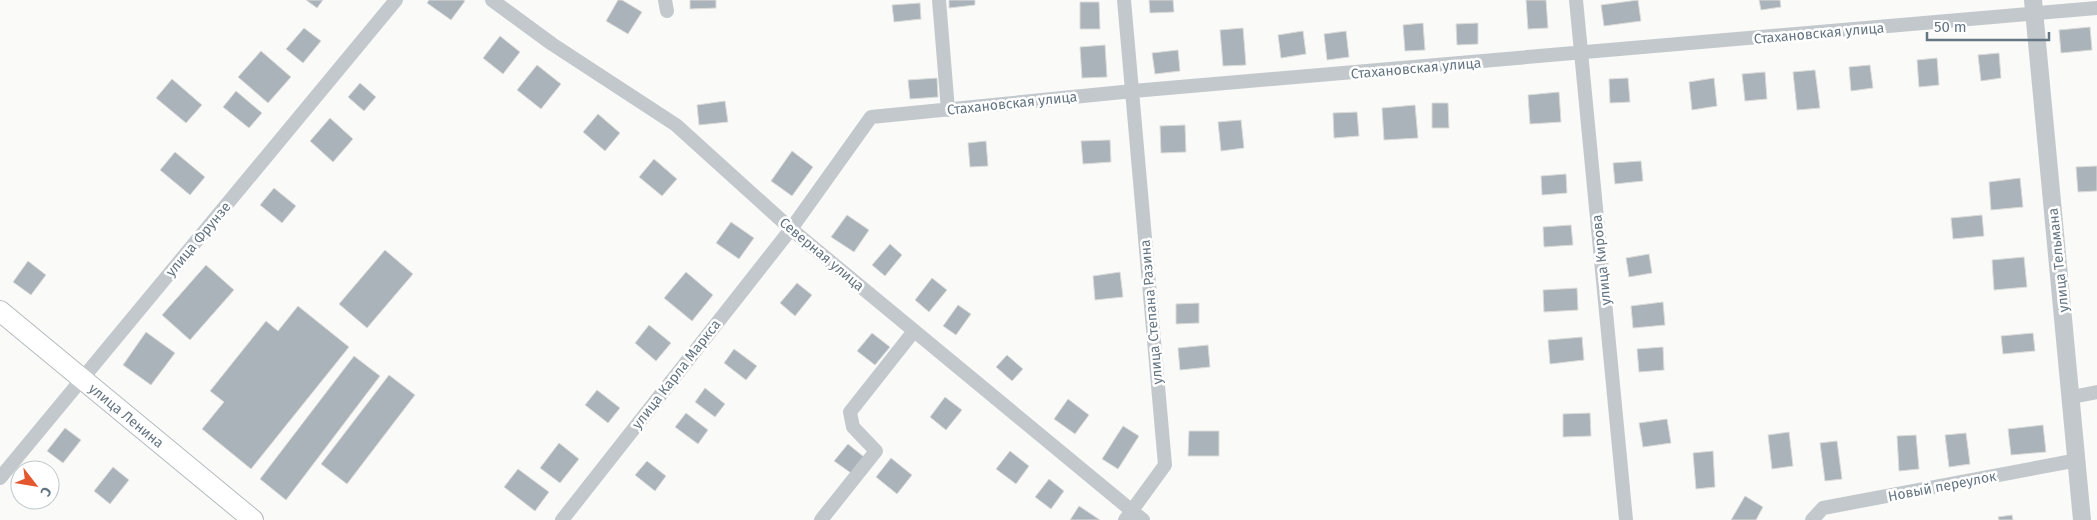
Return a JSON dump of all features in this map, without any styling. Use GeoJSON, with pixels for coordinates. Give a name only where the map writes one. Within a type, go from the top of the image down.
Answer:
{"type":"FeatureCollection","features":[{"type":"Feature","properties":{"kind":"main road","name":"улица Ленина"},"geometry":{"type":"LineString","coordinates":[[0,311],[253,520]]}},
{"type":"Feature","properties":{"kind":"street","name":"улица Фрунзе"},"geometry":{"type":"LineString","coordinates":[[0,478],[396,0]]}},
{"type":"Feature","properties":{"kind":"street","name":"Северная улица"},"geometry":{"type":"LineString","coordinates":[[492,0],[552,44],[676,125],[791,229],[914,331],[1128,515],[1143,520]]}},
{"type":"Feature","properties":{"kind":"street"},"geometry":{"type":"LineString","coordinates":[[939,0],[948,110]]}},
{"type":"Feature","properties":{"kind":"street","name":"улица Степана Разина"},"geometry":{"type":"LineString","coordinates":[[1124,0],[1165,466],[1128,515]]}},
{"type":"Feature","properties":{"kind":"street","name":"улица Кирова"},"geometry":{"type":"LineString","coordinates":[[1576,0],[1626,520]]}},
{"type":"Feature","properties":{"kind":"street","name":"Стахановская улица"},"geometry":{"type":"LineString","coordinates":[[791,229],[871,117],[1133,91],[1581,54],[2034,7],[2097,8]]}},
{"type":"Feature","properties":{"kind":"street","name":"улица Тельмана"},"geometry":{"type":"LineString","coordinates":[[2034,7],[2078,460],[2082,520]]}},
{"type":"Feature","properties":{"kind":"street","name":"улица Карла Маркса"},"geometry":{"type":"LineString","coordinates":[[562,520],[791,229]]}},
{"type":"Feature","properties":{"kind":"street"},"geometry":{"type":"LineString","coordinates":[[821,520],[876,451],[853,428],[850,412],[914,331]]}},
{"type":"Feature","properties":{"kind":"street"},"geometry":{"type":"LineString","coordinates":[[2072,397],[2097,392]]}},
{"type":"Feature","properties":{"kind":"street","name":"Новый переулок"},"geometry":{"type":"LineString","coordinates":[[1812,520],[1823,508],[2078,460]]}},
{"type":"Feature","properties":{"kind":"building"},"geometry":{"type":"Polygon","coordinates":[[[306,0],[323,0],[317,8],[306,0]]]}},
{"type":"Feature","properties":{"kind":"building"},"geometry":{"type":"Polygon","coordinates":[[[429,0],[465,1],[451,20],[427,3],[429,0]]]}},
{"type":"Feature","properties":{"kind":"building"},"geometry":{"type":"Polygon","coordinates":[[[618,0],[622,0],[642,12],[628,34],[606,21],[618,0]]]}},
{"type":"Feature","properties":{"kind":"building"},"geometry":{"type":"Polygon","coordinates":[[[690,0],[716,0],[716,8],[690,9],[690,0]]]}},
{"type":"Feature","properties":{"kind":"building"},"geometry":{"type":"Polygon","coordinates":[[[949,0],[975,0],[975,5],[949,8],[949,0]]]}},
{"type":"Feature","properties":{"kind":"building"},"geometry":{"type":"Polygon","coordinates":[[[1149,0],[1173,0],[1174,12],[1150,13],[1149,0]]]}},
{"type":"Feature","properties":{"kind":"building"},"geometry":{"type":"Polygon","coordinates":[[[1526,0],[1546,0],[1548,28],[1528,29],[1526,0]]]}},
{"type":"Feature","properties":{"kind":"building"},"geometry":{"type":"Polygon","coordinates":[[[1638,0],[1641,21],[1604,26],[1601,5],[1638,0]]]}},
{"type":"Feature","properties":{"kind":"building"},"geometry":{"type":"Polygon","coordinates":[[[1759,0],[1780,0],[1781,7],[1761,10],[1759,0]]]}},
{"type":"Feature","properties":{"kind":"building"},"geometry":{"type":"Polygon","coordinates":[[[1080,2],[1099,2],[1100,29],[1080,29],[1080,2]]]}},
{"type":"Feature","properties":{"kind":"building"},"geometry":{"type":"Polygon","coordinates":[[[920,3],[921,19],[894,22],[892,5],[920,3]]]}},
{"type":"Feature","properties":{"kind":"building"},"geometry":{"type":"Polygon","coordinates":[[[1423,23],[1425,50],[1405,51],[1403,25],[1423,23]]]}},
{"type":"Feature","properties":{"kind":"building"},"geometry":{"type":"Polygon","coordinates":[[[1478,23],[1478,44],[1457,45],[1456,24],[1478,23]]]}},
{"type":"Feature","properties":{"kind":"building"},"geometry":{"type":"Polygon","coordinates":[[[2090,27],[2092,50],[2061,53],[2059,30],[2090,27]]]}},
{"type":"Feature","properties":{"kind":"building"},"geometry":{"type":"Polygon","coordinates":[[[304,28],[321,41],[303,63],[286,49],[304,28]]]}},
{"type":"Feature","properties":{"kind":"building"},"geometry":{"type":"Polygon","coordinates":[[[1243,28],[1246,65],[1223,66],[1220,30],[1243,28]]]}},
{"type":"Feature","properties":{"kind":"building"},"geometry":{"type":"Polygon","coordinates":[[[1303,31],[1306,54],[1281,58],[1278,35],[1303,31]]]}},
{"type":"Feature","properties":{"kind":"building"},"geometry":{"type":"Polygon","coordinates":[[[1346,31],[1349,57],[1327,60],[1324,34],[1346,31]]]}},
{"type":"Feature","properties":{"kind":"building"},"geometry":{"type":"Polygon","coordinates":[[[500,36],[520,52],[503,74],[483,58],[500,36]]]}},
{"type":"Feature","properties":{"kind":"building"},"geometry":{"type":"Polygon","coordinates":[[[1105,45],[1107,77],[1082,78],[1080,47],[1105,45]]]}},
{"type":"Feature","properties":{"kind":"building"},"geometry":{"type":"Polygon","coordinates":[[[1178,50],[1180,71],[1155,74],[1152,53],[1178,50]]]}},
{"type":"Feature","properties":{"kind":"building"},"geometry":{"type":"Polygon","coordinates":[[[261,51],[291,77],[268,103],[238,77],[261,51]]]}},
{"type":"Feature","properties":{"kind":"building"},"geometry":{"type":"Polygon","coordinates":[[[1999,53],[2001,78],[1981,81],[1978,55],[1999,53]]]}},
{"type":"Feature","properties":{"kind":"building"},"geometry":{"type":"Polygon","coordinates":[[[1937,58],[1939,85],[1919,87],[1917,60],[1937,58]]]}},
{"type":"Feature","properties":{"kind":"building"},"geometry":{"type":"Polygon","coordinates":[[[537,65],[561,84],[541,109],[517,90],[537,65]]]}},
{"type":"Feature","properties":{"kind":"building"},"geometry":{"type":"Polygon","coordinates":[[[1870,65],[1873,88],[1851,91],[1849,67],[1870,65]]]}},
{"type":"Feature","properties":{"kind":"building"},"geometry":{"type":"Polygon","coordinates":[[[1815,70],[1820,108],[1797,110],[1793,72],[1815,70]]]}},
{"type":"Feature","properties":{"kind":"building"},"geometry":{"type":"Polygon","coordinates":[[[1765,72],[1767,99],[1745,101],[1742,74],[1765,72]]]}},
{"type":"Feature","properties":{"kind":"building"},"geometry":{"type":"Polygon","coordinates":[[[937,78],[938,97],[910,99],[908,80],[937,78]]]}},
{"type":"Feature","properties":{"kind":"building"},"geometry":{"type":"Polygon","coordinates":[[[1628,78],[1630,102],[1610,103],[1609,79],[1628,78]]]}},
{"type":"Feature","properties":{"kind":"building"},"geometry":{"type":"Polygon","coordinates":[[[1714,78],[1717,106],[1692,110],[1689,82],[1714,78]]]}},
{"type":"Feature","properties":{"kind":"building"},"geometry":{"type":"Polygon","coordinates":[[[172,79],[202,105],[186,123],[156,98],[172,79]]]}},
{"type":"Feature","properties":{"kind":"building"},"geometry":{"type":"Polygon","coordinates":[[[360,83],[376,97],[364,111],[348,97],[360,83]]]}},
{"type":"Feature","properties":{"kind":"building"},"geometry":{"type":"Polygon","coordinates":[[[236,91],[262,113],[249,128],[223,107],[236,91]]]}},
{"type":"Feature","properties":{"kind":"building"},"geometry":{"type":"Polygon","coordinates":[[[1559,92],[1561,122],[1530,124],[1528,95],[1559,92]]]}},
{"type":"Feature","properties":{"kind":"building"},"geometry":{"type":"Polygon","coordinates":[[[725,101],[728,122],[699,125],[697,105],[725,101]]]}},
{"type":"Feature","properties":{"kind":"building"},"geometry":{"type":"Polygon","coordinates":[[[1432,103],[1448,103],[1449,128],[1432,128],[1432,103]]]}},
{"type":"Feature","properties":{"kind":"building"},"geometry":{"type":"Polygon","coordinates":[[[1415,105],[1418,138],[1384,140],[1382,108],[1415,105]]]}},
{"type":"Feature","properties":{"kind":"building"},"geometry":{"type":"Polygon","coordinates":[[[1357,112],[1359,136],[1334,138],[1333,113],[1357,112]]]}},
{"type":"Feature","properties":{"kind":"building"},"geometry":{"type":"Polygon","coordinates":[[[598,114],[620,133],[605,151],[583,132],[598,114]]]}},
{"type":"Feature","properties":{"kind":"building"},"geometry":{"type":"Polygon","coordinates":[[[330,118],[353,139],[333,162],[310,141],[330,118]]]}},
{"type":"Feature","properties":{"kind":"building"},"geometry":{"type":"Polygon","coordinates":[[[1241,120],[1244,148],[1221,151],[1218,122],[1241,120]]]}},
{"type":"Feature","properties":{"kind":"building"},"geometry":{"type":"Polygon","coordinates":[[[1185,125],[1186,152],[1161,153],[1160,126],[1185,125]]]}},
{"type":"Feature","properties":{"kind":"building"},"geometry":{"type":"Polygon","coordinates":[[[1110,140],[1111,162],[1083,164],[1081,141],[1110,140]]]}},
{"type":"Feature","properties":{"kind":"building"},"geometry":{"type":"Polygon","coordinates":[[[986,141],[988,166],[970,167],[968,143],[986,141]]]}},
{"type":"Feature","properties":{"kind":"building"},"geometry":{"type":"Polygon","coordinates":[[[792,151],[813,167],[792,196],[771,181],[792,151]]]}},
{"type":"Feature","properties":{"kind":"building"},"geometry":{"type":"Polygon","coordinates":[[[175,152],[205,177],[190,195],[160,170],[175,152]]]}},
{"type":"Feature","properties":{"kind":"building"},"geometry":{"type":"Polygon","coordinates":[[[654,159],[677,179],[662,196],[639,177],[654,159]]]}},
{"type":"Feature","properties":{"kind":"building"},"geometry":{"type":"Polygon","coordinates":[[[1641,161],[1643,181],[1615,184],[1613,163],[1641,161]]]}},
{"type":"Feature","properties":{"kind":"building"},"geometry":{"type":"Polygon","coordinates":[[[2097,166],[2097,191],[2078,192],[2076,167],[2097,166]]]}},
{"type":"Feature","properties":{"kind":"building"},"geometry":{"type":"Polygon","coordinates":[[[1566,174],[1567,193],[1542,195],[1541,176],[1566,174]]]}},
{"type":"Feature","properties":{"kind":"building"},"geometry":{"type":"Polygon","coordinates":[[[2020,178],[2023,207],[1991,210],[1989,182],[2020,178]]]}},
{"type":"Feature","properties":{"kind":"building"},"geometry":{"type":"Polygon","coordinates":[[[274,188],[296,206],[282,223],[260,205],[274,188]]]}},
{"type":"Feature","properties":{"kind":"building"},"geometry":{"type":"Polygon","coordinates":[[[847,215],[869,230],[854,252],[831,237],[847,215]]]}},
{"type":"Feature","properties":{"kind":"building"},"geometry":{"type":"Polygon","coordinates":[[[1982,215],[1984,236],[1953,239],[1951,218],[1982,215]]]}},
{"type":"Feature","properties":{"kind":"building"},"geometry":{"type":"Polygon","coordinates":[[[731,222],[754,238],[739,259],[716,243],[731,222]]]}},
{"type":"Feature","properties":{"kind":"building"},"geometry":{"type":"Polygon","coordinates":[[[1571,225],[1573,245],[1544,247],[1543,227],[1571,225]]]}},
{"type":"Feature","properties":{"kind":"building"},"geometry":{"type":"Polygon","coordinates":[[[890,244],[902,255],[885,276],[872,265],[890,244]]]}},
{"type":"Feature","properties":{"kind":"building"},"geometry":{"type":"Polygon","coordinates":[[[385,250],[413,274],[367,328],[339,304],[385,250]]]}},
{"type":"Feature","properties":{"kind":"building"},"geometry":{"type":"Polygon","coordinates":[[[1649,254],[1652,273],[1629,277],[1626,258],[1649,254]]]}},
{"type":"Feature","properties":{"kind":"building"},"geometry":{"type":"Polygon","coordinates":[[[2024,257],[2027,287],[1994,290],[1992,260],[2024,257]]]}},
{"type":"Feature","properties":{"kind":"building"},"geometry":{"type":"Polygon","coordinates":[[[28,261],[46,275],[31,295],[13,282],[28,261]]]}},
{"type":"Feature","properties":{"kind":"building"},"geometry":{"type":"Polygon","coordinates":[[[206,265],[234,290],[190,340],[162,315],[206,265]]]}},
{"type":"Feature","properties":{"kind":"building"},"geometry":{"type":"Polygon","coordinates":[[[686,272],[713,295],[692,321],[664,298],[686,272]]]}},
{"type":"Feature","properties":{"kind":"building"},"geometry":{"type":"Polygon","coordinates":[[[1120,272],[1123,297],[1095,300],[1093,276],[1120,272]]]}},
{"type":"Feature","properties":{"kind":"building"},"geometry":{"type":"Polygon","coordinates":[[[932,278],[947,290],[929,312],[915,300],[932,278]]]}},
{"type":"Feature","properties":{"kind":"building"},"geometry":{"type":"Polygon","coordinates":[[[797,283],[812,295],[795,316],[780,303],[797,283]]]}},
{"type":"Feature","properties":{"kind":"building"},"geometry":{"type":"Polygon","coordinates":[[[1577,288],[1578,310],[1544,312],[1543,290],[1577,288]]]}},
{"type":"Feature","properties":{"kind":"building"},"geometry":{"type":"Polygon","coordinates":[[[1663,302],[1665,325],[1633,328],[1631,306],[1663,302]]]}},
{"type":"Feature","properties":{"kind":"building"},"geometry":{"type":"Polygon","coordinates":[[[1199,303],[1199,323],[1176,324],[1176,304],[1199,303]]]}},
{"type":"Feature","properties":{"kind":"building"},"geometry":{"type":"Polygon","coordinates":[[[958,305],[971,314],[956,335],[943,326],[958,305]]]}},
{"type":"Feature","properties":{"kind":"building"},"geometry":{"type":"Polygon","coordinates":[[[298,306],[349,347],[251,469],[202,429],[224,402],[210,391],[266,321],[278,331],[298,306]]]}},
{"type":"Feature","properties":{"kind":"building"},"geometry":{"type":"Polygon","coordinates":[[[649,325],[671,343],[656,361],[635,343],[649,325]]]}},
{"type":"Feature","properties":{"kind":"building"},"geometry":{"type":"Polygon","coordinates":[[[146,332],[175,353],[151,385],[123,365],[146,332]]]}},
{"type":"Feature","properties":{"kind":"building"},"geometry":{"type":"Polygon","coordinates":[[[872,333],[890,347],[875,365],[857,351],[872,333]]]}},
{"type":"Feature","properties":{"kind":"building"},"geometry":{"type":"Polygon","coordinates":[[[2033,333],[2035,351],[2003,354],[2001,336],[2033,333]]]}},
{"type":"Feature","properties":{"kind":"building"},"geometry":{"type":"Polygon","coordinates":[[[1582,337],[1584,360],[1550,364],[1548,340],[1582,337]]]}},
{"type":"Feature","properties":{"kind":"building"},"geometry":{"type":"Polygon","coordinates":[[[1208,345],[1210,367],[1180,370],[1178,348],[1208,345]]]}},
{"type":"Feature","properties":{"kind":"building"},"geometry":{"type":"Polygon","coordinates":[[[1663,347],[1664,370],[1639,372],[1637,349],[1663,347]]]}},
{"type":"Feature","properties":{"kind":"building"},"geometry":{"type":"Polygon","coordinates":[[[734,349],[757,366],[746,380],[724,363],[734,349]]]}},
{"type":"Feature","properties":{"kind":"building"},"geometry":{"type":"Polygon","coordinates":[[[1007,355],[1023,369],[1012,381],[996,367],[1007,355]]]}},
{"type":"Feature","properties":{"kind":"building"},"geometry":{"type":"Polygon","coordinates":[[[354,356],[380,376],[286,500],[260,479],[354,356]]]}},
{"type":"Feature","properties":{"kind":"building"},"geometry":{"type":"Polygon","coordinates":[[[389,375],[415,395],[347,484],[321,464],[389,375]]]}},
{"type":"Feature","properties":{"kind":"building"},"geometry":{"type":"Polygon","coordinates":[[[705,388],[725,404],[715,417],[695,402],[705,388]]]}},
{"type":"Feature","properties":{"kind":"building"},"geometry":{"type":"Polygon","coordinates":[[[597,390],[620,408],[608,423],[585,405],[597,390]]]}},
{"type":"Feature","properties":{"kind":"building"},"geometry":{"type":"Polygon","coordinates":[[[945,397],[962,410],[946,430],[930,417],[945,397]]]}},
{"type":"Feature","properties":{"kind":"building"},"geometry":{"type":"Polygon","coordinates":[[[1068,399],[1089,415],[1075,434],[1054,419],[1068,399]]]}},
{"type":"Feature","properties":{"kind":"building"},"geometry":{"type":"Polygon","coordinates":[[[686,413],[708,430],[698,444],[675,427],[686,413]]]}},
{"type":"Feature","properties":{"kind":"building"},"geometry":{"type":"Polygon","coordinates":[[[1590,413],[1591,436],[1563,437],[1563,414],[1590,413]]]}},
{"type":"Feature","properties":{"kind":"building"},"geometry":{"type":"Polygon","coordinates":[[[1667,419],[1671,443],[1643,447],[1639,423],[1667,419]]]}},
{"type":"Feature","properties":{"kind":"building"},"geometry":{"type":"Polygon","coordinates":[[[2043,425],[2046,452],[2011,455],[2008,429],[2043,425]]]}},
{"type":"Feature","properties":{"kind":"building"},"geometry":{"type":"Polygon","coordinates":[[[1123,426],[1139,436],[1118,469],[1102,459],[1123,426]]]}},
{"type":"Feature","properties":{"kind":"building"},"geometry":{"type":"Polygon","coordinates":[[[65,428],[81,440],[63,463],[47,451],[65,428]]]}},
{"type":"Feature","properties":{"kind":"building"},"geometry":{"type":"Polygon","coordinates":[[[1189,431],[1219,431],[1219,456],[1188,456],[1189,431]]]}},
{"type":"Feature","properties":{"kind":"building"},"geometry":{"type":"Polygon","coordinates":[[[1789,432],[1793,466],[1772,469],[1768,435],[1789,432]]]}},
{"type":"Feature","properties":{"kind":"building"},"geometry":{"type":"Polygon","coordinates":[[[1966,433],[1970,464],[1949,467],[1945,435],[1966,433]]]}},
{"type":"Feature","properties":{"kind":"building"},"geometry":{"type":"Polygon","coordinates":[[[1916,435],[1919,469],[1899,471],[1897,436],[1916,435]]]}},
{"type":"Feature","properties":{"kind":"building"},"geometry":{"type":"Polygon","coordinates":[[[1837,441],[1842,479],[1825,481],[1820,443],[1837,441]]]}},
{"type":"Feature","properties":{"kind":"building"},"geometry":{"type":"Polygon","coordinates":[[[559,443],[579,459],[560,483],[540,468],[559,443]]]}},
{"type":"Feature","properties":{"kind":"building"},"geometry":{"type":"Polygon","coordinates":[[[848,444],[864,457],[851,473],[834,461],[848,444]]]}},
{"type":"Feature","properties":{"kind":"building"},"geometry":{"type":"Polygon","coordinates":[[[1010,451],[1029,466],[1016,484],[996,469],[1010,451]]]}},
{"type":"Feature","properties":{"kind":"building"},"geometry":{"type":"Polygon","coordinates":[[[1713,451],[1715,487],[1696,489],[1693,453],[1713,451]]]}},
{"type":"Feature","properties":{"kind":"building"},"geometry":{"type":"Polygon","coordinates":[[[891,458],[912,475],[897,494],[876,477],[891,458]]]}},
{"type":"Feature","properties":{"kind":"building"},"geometry":{"type":"Polygon","coordinates":[[[647,461],[666,476],[655,491],[635,475],[647,461]]]}},
{"type":"Feature","properties":{"kind":"building"},"geometry":{"type":"Polygon","coordinates":[[[113,467],[129,480],[110,504],[94,491],[113,467]]]}},
{"type":"Feature","properties":{"kind":"building"},"geometry":{"type":"Polygon","coordinates":[[[518,469],[549,492],[535,511],[504,487],[518,469]]]}},
{"type":"Feature","properties":{"kind":"building"},"geometry":{"type":"Polygon","coordinates":[[[1049,479],[1064,491],[1051,509],[1035,497],[1049,479]]]}},
{"type":"Feature","properties":{"kind":"building"},"geometry":{"type":"Polygon","coordinates":[[[1745,496],[1763,507],[1756,520],[1731,520],[1745,496]]]}},
{"type":"Feature","properties":{"kind":"building"},"geometry":{"type":"Polygon","coordinates":[[[1079,506],[1100,520],[1070,520],[1079,506]]]}},
{"type":"Feature","properties":{"kind":"building"},"geometry":{"type":"Polygon","coordinates":[[[2012,515],[2013,520],[1999,520],[1998,517],[2012,515]]]}}]}
